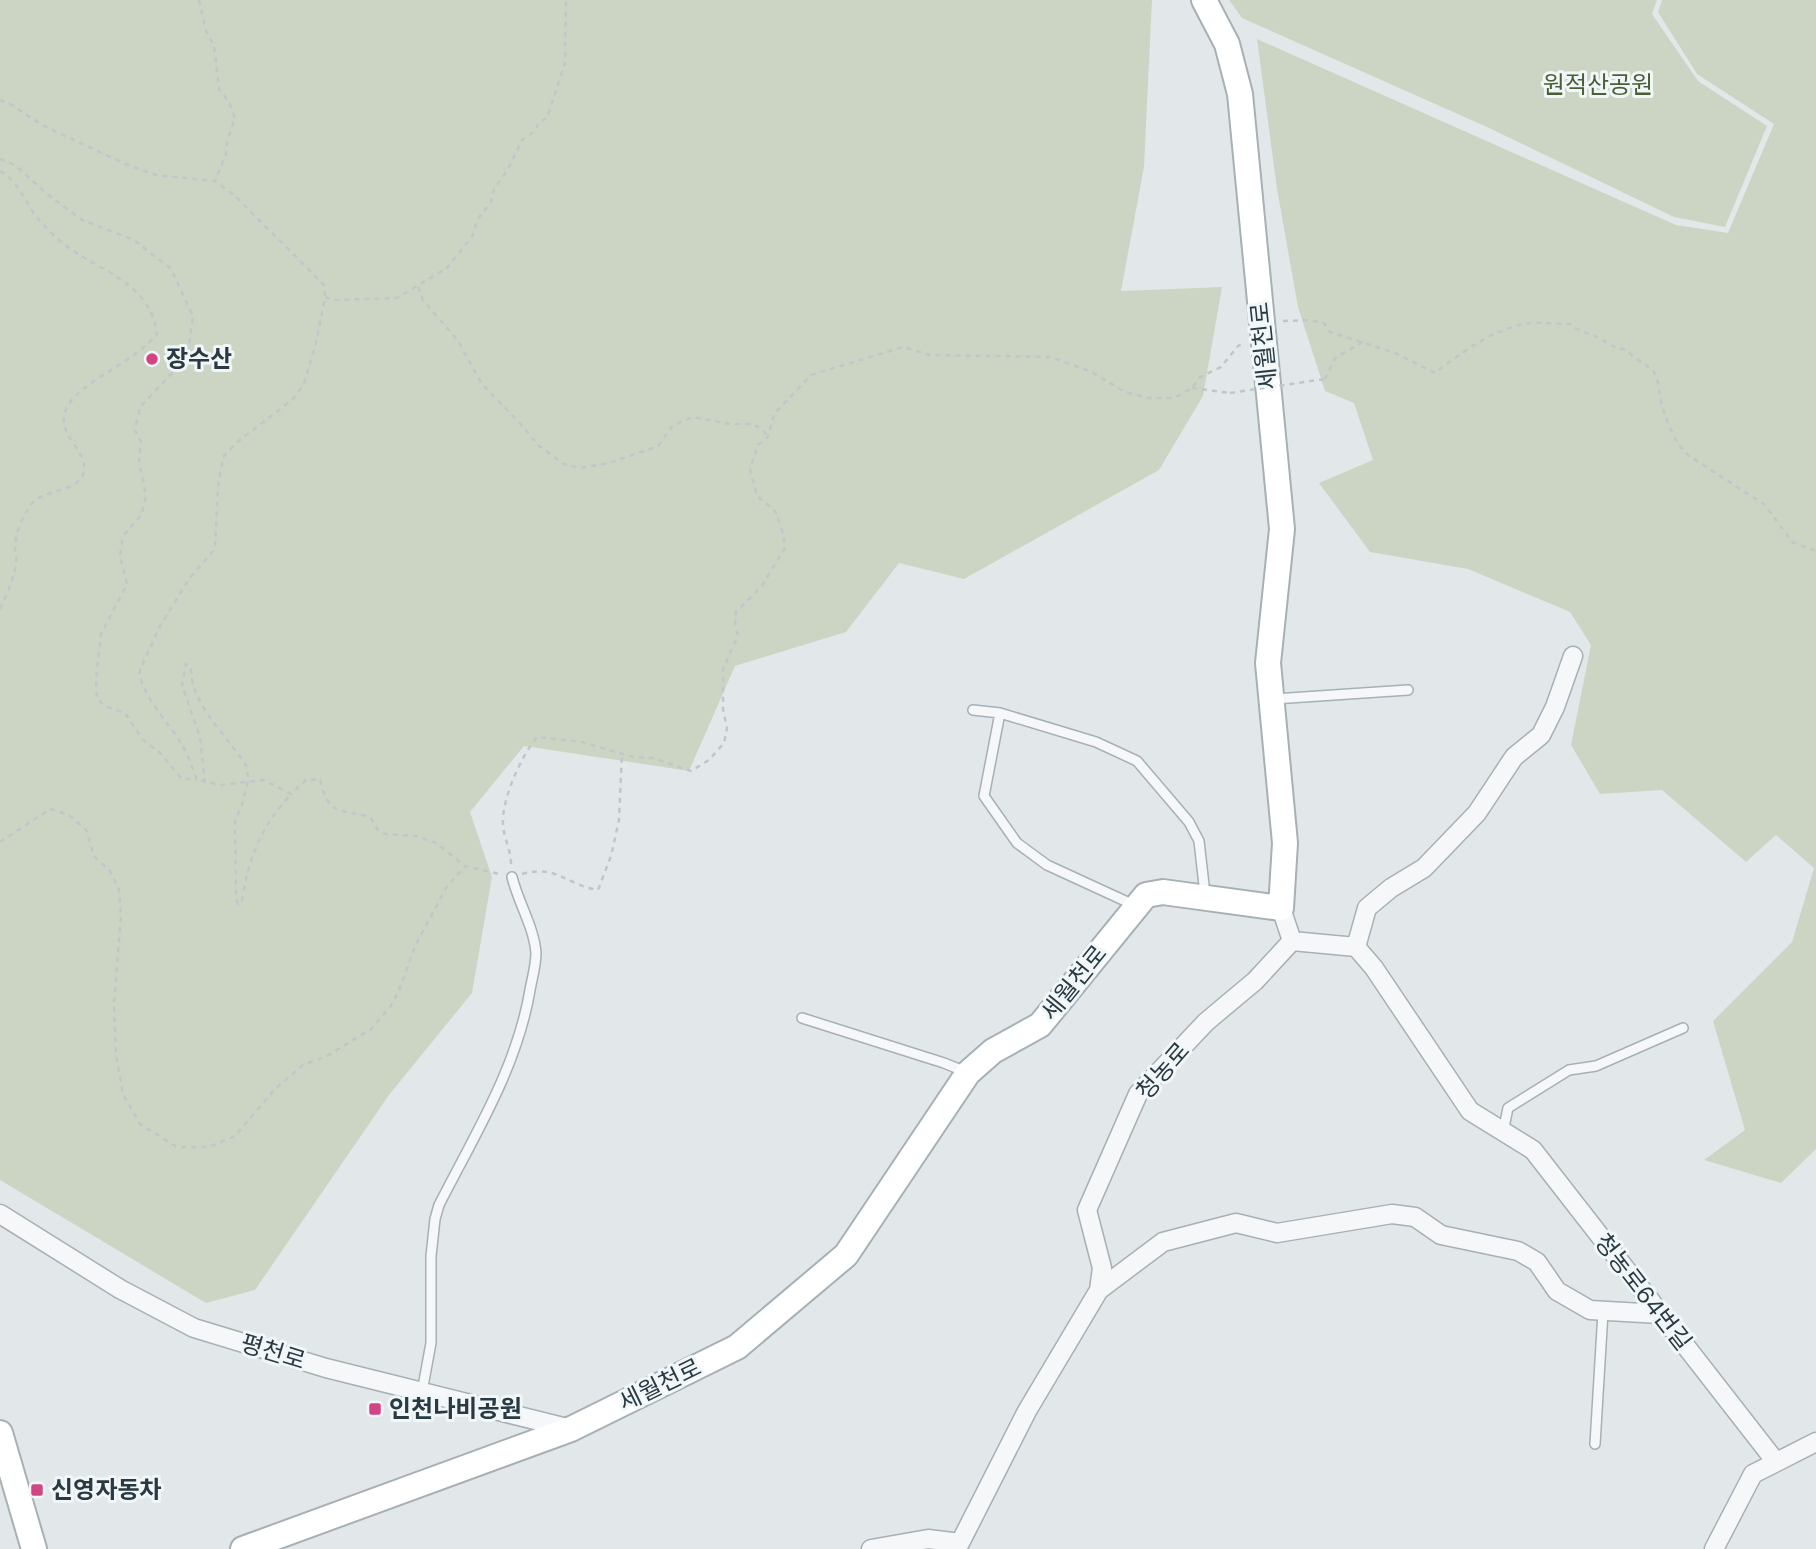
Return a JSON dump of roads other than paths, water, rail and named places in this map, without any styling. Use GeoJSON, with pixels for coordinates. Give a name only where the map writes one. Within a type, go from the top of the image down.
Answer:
{"type":"FeatureCollection","features":[{"type":"Feature","properties":{"kind":"street","name":"세월천로"},"geometry":{"type":"LineString","coordinates":[[1204,0],[1227,44],[1240,94],[1282,529],[1268,663],[1285,843],[1281,908],[1292,941]]}},
{"type":"Feature","properties":{"kind":"street"},"geometry":{"type":"LineString","coordinates":[[1292,941],[1356,947],[1367,908],[1391,888],[1424,868],[1477,814],[1514,757],[1541,735],[1555,707],[1573,656]]}},
{"type":"Feature","properties":{"kind":"street","name":"세월천로"},"geometry":{"type":"LineString","coordinates":[[243,1549],[571,1429],[737,1347],[846,1255],[968,1073],[993,1051],[1040,1025],[1146,895],[1163,892],[1281,908]]}},
{"type":"Feature","properties":{"kind":"street","name":"청농로"},"geometry":{"type":"LineString","coordinates":[[1099,1290],[1102,1268],[1087,1210],[1138,1094],[1206,1022],[1255,981],[1292,941]]}},
{"type":"Feature","properties":{"kind":"street","name":"청농로64번길"},"geometry":{"type":"LineString","coordinates":[[1356,947],[1374,968],[1470,1111],[1533,1150],[1776,1462]]}},
{"type":"Feature","properties":{"kind":"street","name":"평천로"},"geometry":{"type":"LineString","coordinates":[[0,1214],[120,1289],[194,1328],[326,1368],[571,1429]]}},
{"type":"Feature","properties":{"kind":"street"},"geometry":{"type":"LineString","coordinates":[[871,1549],[928,1539],[967,1546],[1027,1411],[1099,1290],[1163,1242],[1236,1223],[1277,1233],[1392,1214],[1415,1217],[1441,1236],[1518,1251],[1537,1262],[1557,1291],[1574,1303],[1603,1312],[1660,1314]]}},
{"type":"Feature","properties":{"kind":"street"},"geometry":{"type":"LineString","coordinates":[[0,1433],[34,1549]]}},
{"type":"Feature","properties":{"kind":"street"},"geometry":{"type":"LineString","coordinates":[[1714,1549],[1754,1474],[1816,1442]]}},
{"type":"Feature","properties":{"kind":"lane"},"geometry":{"type":"LineString","coordinates":[[1272,699],[1408,690]]}},
{"type":"Feature","properties":{"kind":"lane"},"geometry":{"type":"LineString","coordinates":[[973,710],[1000,713],[1096,743],[1137,761],[1189,822],[1199,841],[1205,897]]}},
{"type":"Feature","properties":{"kind":"lane"},"geometry":{"type":"LineString","coordinates":[[1000,713],[984,796],[1017,843],[1047,866],[1136,906]]}},
{"type":"Feature","properties":{"kind":"lane"},"geometry":{"type":"LineString","coordinates":[[422,1392],[431,1343],[431,1256],[435,1219],[439,1205],[503,1078],[519,1039],[528,1001],[536,954],[512,877]]}},
{"type":"Feature","properties":{"kind":"lane"},"geometry":{"type":"LineString","coordinates":[[802,1018],[968,1073]]}},
{"type":"Feature","properties":{"kind":"lane"},"geometry":{"type":"LineString","coordinates":[[1503,1132],[1508,1108],[1569,1070],[1596,1066],[1683,1028]]}},
{"type":"Feature","properties":{"kind":"lane"},"geometry":{"type":"LineString","coordinates":[[1595,1444],[1603,1312]]}},
{"type":"Feature","properties":{"kind":"place","name":"장수산"},"geometry":{"type":"Point","coordinates":[152,359]}},
{"type":"Feature","properties":{"kind":"place","name":"인천나비공원"},"geometry":{"type":"Point","coordinates":[375,1409]}},
{"type":"Feature","properties":{"kind":"place","name":"신영자동차"},"geometry":{"type":"Point","coordinates":[37,1490]}},
{"type":"Feature","properties":{"kind":"park label","name":"원적산공원"},"geometry":{"type":"Point","coordinates":[1598,85]}}]}
